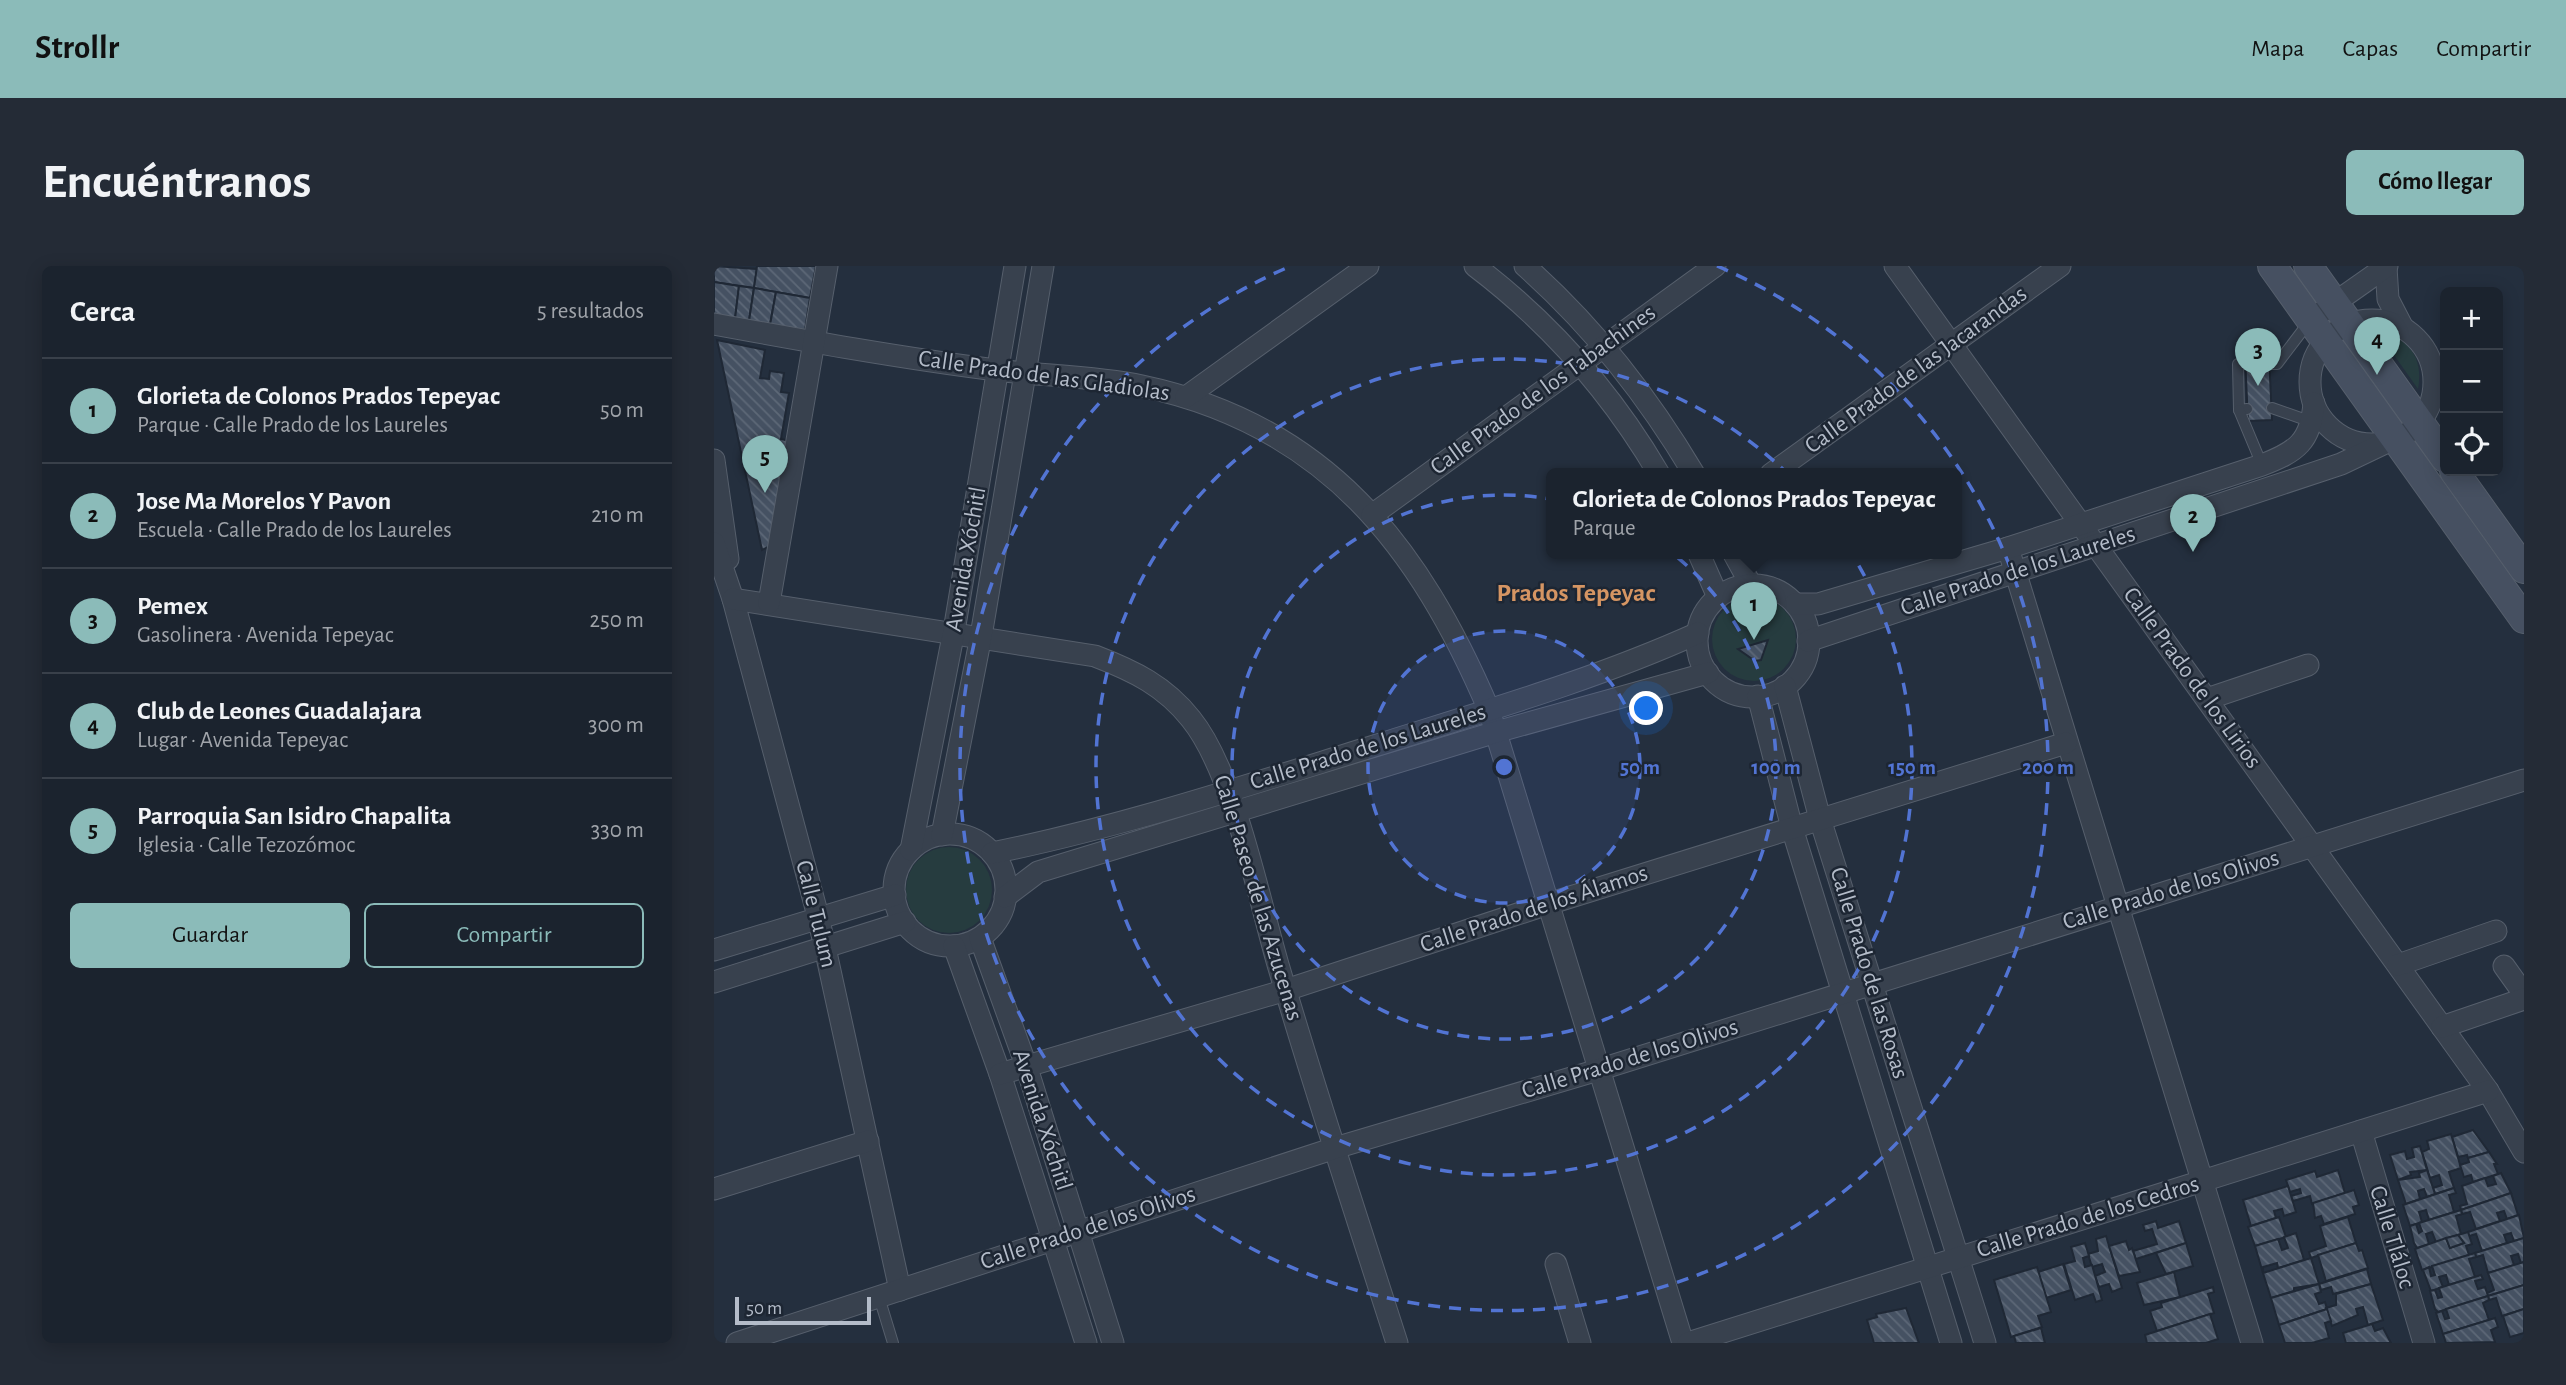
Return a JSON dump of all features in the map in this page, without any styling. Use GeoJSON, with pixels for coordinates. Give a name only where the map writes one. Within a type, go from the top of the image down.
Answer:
{"type":"FeatureCollection","features":[{"type":"Feature","properties":{"kind":"street"},"geometry":{"type":"LineString","coordinates":[[769,603],[827,266]]}},
{"type":"Feature","properties":{"kind":"street","name":"Avenida Xóchitl"},"geometry":{"type":"LineString","coordinates":[[911,850],[954,631],[1015,266]]}},
{"type":"Feature","properties":{"kind":"street","name":"Avenida Xóchitl"},"geometry":{"type":"LineString","coordinates":[[942,835],[981,636],[1043,266]]}},
{"type":"Feature","properties":{"kind":"street"},"geometry":{"type":"LineString","coordinates":[[1186,397],[1368,266]]}},
{"type":"Feature","properties":{"kind":"street"},"geometry":{"type":"LineString","coordinates":[[1475,266],[1540,320],[1579,362],[1612,402],[1655,468]]}},
{"type":"Feature","properties":{"kind":"street"},"geometry":{"type":"LineString","coordinates":[[1525,266],[1605,344],[1635,382],[1690,468]]}},
{"type":"Feature","properties":{"kind":"street","name":"Calle Prado de los Tabachines"},"geometry":{"type":"LineString","coordinates":[[1372,515],[1579,362],[1715,266]]}},
{"type":"Feature","properties":{"kind":"street","name":"Calle Prado de los Lirios"},"geometry":{"type":"LineString","coordinates":[[1895,266],[2488,1091],[2524,1152]]}},
{"type":"Feature","properties":{"kind":"street","name":"Calle Prado de las Jacarandas"},"geometry":{"type":"LineString","coordinates":[[1779,468],[2060,266]]}},
{"type":"Feature","properties":{"kind":"street"},"geometry":{"type":"LineString","coordinates":[[2272,266],[2391,441],[2524,619]]}},
{"type":"Feature","properties":{"kind":"street"},"geometry":{"type":"LineString","coordinates":[[2308,266],[2440,451]]}},
{"type":"Feature","properties":{"kind":"street"},"geometry":{"type":"LineString","coordinates":[[2387,266],[2342,313],[2318,330],[2311,370],[2313,413],[2347,439],[2372,444],[2391,441]]}},
{"type":"Feature","properties":{"kind":"street"},"geometry":{"type":"LineString","coordinates":[[2387,266],[2388,299],[2403,328],[2426,351],[2434,371],[2434,393],[2420,422]]}},
{"type":"Feature","properties":{"kind":"street"},"geometry":{"type":"LineString","coordinates":[[2342,313],[2403,328]]}},
{"type":"Feature","properties":{"kind":"street","name":"Calle Prado de las Gladiolas"},"geometry":{"type":"LineString","coordinates":[[714,324],[997,370],[1141,386],[1186,397],[1231,414],[1274,436],[1346,486],[1433,594],[1466,655],[1489,710],[1598,1070],[1686,1343]]}},
{"type":"Feature","properties":{"kind":"street","name":"Calle Prado de los Laureles"},"geometry":{"type":"LineString","coordinates":[[1795,604],[1818,604],[2008,548],[2262,466],[2290,454],[2302,442],[2313,413]]}},
{"type":"Feature","properties":{"kind":"street","name":"Calle Prado de los Laureles"},"geometry":{"type":"LineString","coordinates":[[1808,641],[2342,464],[2391,441],[2420,422]]}},
{"type":"Feature","properties":{"kind":"street"},"geometry":{"type":"LineString","coordinates":[[714,460],[733,599]]}},
{"type":"Feature","properties":{"kind":"street"},"geometry":{"type":"LineString","coordinates":[[2458,476],[2524,569]]}},
{"type":"Feature","properties":{"kind":"street","name":"Calle Tulum"},"geometry":{"type":"LineString","coordinates":[[714,543],[733,599],[818,916],[868,1141],[889,1293]]}},
{"type":"Feature","properties":{"kind":"street"},"geometry":{"type":"LineString","coordinates":[[2008,548],[2252,1343]]}},
{"type":"Feature","properties":{"kind":"street"},"geometry":{"type":"LineString","coordinates":[[1701,559],[1718,597]]}},
{"type":"Feature","properties":{"kind":"street"},"geometry":{"type":"LineString","coordinates":[[1737,559],[1751,585]]}},
{"type":"Feature","properties":{"kind":"street"},"geometry":{"type":"LineString","coordinates":[[1751,585],[1775,590],[1795,604],[1805,621],[1808,641],[1799,671],[1785,686],[1758,696],[1730,691],[1708,673],[1699,654],[1698,633],[1704,613],[1718,597],[1739,586],[1751,585]]}},
{"type":"Feature","properties":{"kind":"street","name":"Calle Paseo de las Azucenas"},"geometry":{"type":"LineString","coordinates":[[733,599],[954,631],[1096,656],[1133,671],[1168,692],[1193,721],[1231,802],[1286,990],[1397,1343]]}},
{"type":"Feature","properties":{"kind":"street","name":"Calle Prado de los Laureles"},"geometry":{"type":"LineString","coordinates":[[1006,897],[1038,872],[1652,654],[1698,633]]}},
{"type":"Feature","properties":{"kind":"street"},"geometry":{"type":"LineString","coordinates":[[2207,699],[2308,665]]}},
{"type":"Feature","properties":{"kind":"street","name":"Calle Prado de los Laureles"},"geometry":{"type":"LineString","coordinates":[[992,853],[1231,802],[1708,673]]}},
{"type":"Feature","properties":{"kind":"street","name":"Calle Prado de las Rosas"},"geometry":{"type":"LineString","coordinates":[[1785,686],[1820,819],[1985,1343]]}},
{"type":"Feature","properties":{"kind":"street","name":"Calle Prado de las Rosas"},"geometry":{"type":"LineString","coordinates":[[1758,696],[1792,828],[1951,1343]]}},
{"type":"Feature","properties":{"kind":"street","name":"Calle Prado de los Álamos"},"geometry":{"type":"LineString","coordinates":[[1000,1074],[1286,990],[1548,904],[2066,743]]}},
{"type":"Feature","properties":{"kind":"street","name":"Calle Prado de los Olivos"},"geometry":{"type":"LineString","coordinates":[[737,1343],[1335,1148],[1598,1070],[2524,780]]}},
{"type":"Feature","properties":{"kind":"street"},"geometry":{"type":"LineString","coordinates":[[942,835],[964,836],[992,853],[1004,874],[1006,897],[995,924],[980,938],[954,946],[932,943],[905,922],[895,895],[897,875],[911,850],[925,840],[942,835]]}},
{"type":"Feature","properties":{"kind":"street"},"geometry":{"type":"LineString","coordinates":[[714,950],[818,916],[895,895]]}},
{"type":"Feature","properties":{"kind":"street"},"geometry":{"type":"LineString","coordinates":[[714,982],[905,922]]}},
{"type":"Feature","properties":{"kind":"street"},"geometry":{"type":"LineString","coordinates":[[2398,965],[2496,931]]}},
{"type":"Feature","properties":{"kind":"street","name":"Avenida Xóchitl"},"geometry":{"type":"LineString","coordinates":[[980,938],[1026,1065],[1113,1343]]}},
{"type":"Feature","properties":{"kind":"street","name":"Avenida Xóchitl"},"geometry":{"type":"LineString","coordinates":[[954,946],[1000,1074],[1086,1343]]}},
{"type":"Feature","properties":{"kind":"street"},"geometry":{"type":"LineString","coordinates":[[2504,966],[2524,994]]}},
{"type":"Feature","properties":{"kind":"street"},"geometry":{"type":"LineString","coordinates":[[2442,1027],[2524,999]]}},
{"type":"Feature","properties":{"kind":"street","name":"Calle Prado de los Cedros"},"geometry":{"type":"LineString","coordinates":[[1686,1343],[2488,1091]]}},
{"type":"Feature","properties":{"kind":"street","name":"Calle Tláloc"},"geometry":{"type":"LineString","coordinates":[[2361,1131],[2424,1343]]}},
{"type":"Feature","properties":{"kind":"street"},"geometry":{"type":"LineString","coordinates":[[714,1189],[868,1141]]}},
{"type":"Feature","properties":{"kind":"street"},"geometry":{"type":"LineString","coordinates":[[1556,1264],[1580,1343]]}},
{"type":"Feature","properties":{"kind":"lane"},"geometry":{"type":"LineString","coordinates":[[2269,364],[2277,364],[2318,330]]}},
{"type":"Feature","properties":{"kind":"lane"},"geometry":{"type":"LineString","coordinates":[[2245,364],[2238,364],[2243,409],[2262,466]]}},
{"type":"Feature","properties":{"kind":"lane"},"geometry":{"type":"LineString","coordinates":[[2272,408],[2313,413]]}},
{"type":"Feature","properties":{"kind":"lane"},"geometry":{"type":"LineString","coordinates":[[889,1293],[889,1342]]}},
{"type":"Feature","properties":{"kind":"green space"},"geometry":{"type":"Polygon","coordinates":[[[2377,331],[2397,338],[2411,350],[2418,368],[2418,389],[2377,331]]]}},
{"type":"Feature","properties":{"kind":"green space"},"geometry":{"type":"Polygon","coordinates":[[[1754,597],[1770,600],[1784,609],[1793,623],[1796,639],[1793,655],[1784,669],[1770,678],[1754,681],[1738,678],[1724,669],[1715,655],[1712,639],[1715,623],[1724,609],[1738,600],[1754,597]]]}},
{"type":"Feature","properties":{"kind":"green space"},"geometry":{"type":"Polygon","coordinates":[[[949,847],[966,850],[980,859],[989,873],[992,890],[989,907],[980,921],[966,930],[949,933],[932,930],[918,921],[909,907],[906,890],[909,873],[918,859],[932,850],[949,847]]]}},
{"type":"Feature","properties":{"kind":"building"},"geometry":{"type":"Polygon","coordinates":[[[714,266],[757,269],[754,288],[714,282],[714,266]]]}},
{"type":"Feature","properties":{"kind":"building"},"geometry":{"type":"Polygon","coordinates":[[[757,266],[816,266],[810,298],[754,288],[757,266]]]}},
{"type":"Feature","properties":{"kind":"building"},"geometry":{"type":"Polygon","coordinates":[[[714,282],[739,286],[735,319],[714,315],[714,282]]]}},
{"type":"Feature","properties":{"kind":"building"},"geometry":{"type":"Polygon","coordinates":[[[739,286],[754,288],[749,321],[735,319],[739,286]]]}},
{"type":"Feature","properties":{"kind":"building"},"geometry":{"type":"Polygon","coordinates":[[[754,288],[776,292],[770,325],[749,321],[754,288]]]}},
{"type":"Feature","properties":{"kind":"building"},"geometry":{"type":"Polygon","coordinates":[[[776,292],[810,298],[805,330],[770,325],[776,292]]]}},
{"type":"Feature","properties":{"kind":"building"},"geometry":{"type":"Polygon","coordinates":[[[717,340],[765,350],[760,378],[769,379],[770,371],[784,373],[781,392],[789,393],[781,439],[790,441],[770,546],[762,550],[717,340]]]}},
{"type":"Feature","properties":{"kind":"building"},"geometry":{"type":"Polygon","coordinates":[[[2269,355],[2272,420],[2248,421],[2245,357],[2269,355]]]}},
{"type":"Feature","properties":{"kind":"building"},"geometry":{"type":"Polygon","coordinates":[[[1768,640],[1761,660],[1755,661],[1738,649],[1768,640]]]}},
{"type":"Feature","properties":{"kind":"building"},"geometry":{"type":"Polygon","coordinates":[[[2473,1130],[2489,1152],[2468,1158],[2467,1155],[2458,1157],[2452,1137],[2473,1130]]]}},
{"type":"Feature","properties":{"kind":"building"},"geometry":{"type":"Polygon","coordinates":[[[2451,1134],[2461,1168],[2449,1172],[2454,1188],[2435,1194],[2433,1188],[2442,1185],[2439,1175],[2430,1178],[2422,1152],[2429,1149],[2427,1141],[2451,1134]]]}},
{"type":"Feature","properties":{"kind":"building"},"geometry":{"type":"Polygon","coordinates":[[[2420,1146],[2427,1170],[2410,1172],[2411,1175],[2398,1180],[2390,1155],[2405,1151],[2407,1159],[2414,1157],[2412,1148],[2420,1146]]]}},
{"type":"Feature","properties":{"kind":"building"},"geometry":{"type":"Polygon","coordinates":[[[2489,1152],[2497,1164],[2494,1164],[2498,1174],[2473,1182],[2471,1175],[2464,1177],[2460,1165],[2469,1162],[2468,1158],[2489,1152]]]}},
{"type":"Feature","properties":{"kind":"building"},"geometry":{"type":"Polygon","coordinates":[[[2338,1170],[2345,1193],[2312,1204],[2310,1196],[2293,1201],[2291,1196],[2301,1193],[2300,1189],[2290,1192],[2286,1180],[2315,1171],[2317,1177],[2338,1170]]]}},
{"type":"Feature","properties":{"kind":"building"},"geometry":{"type":"Polygon","coordinates":[[[2427,1170],[2435,1194],[2427,1197],[2424,1189],[2418,1191],[2420,1199],[2406,1204],[2398,1180],[2420,1177],[2419,1173],[2427,1170]]]}},
{"type":"Feature","properties":{"kind":"building"},"geometry":{"type":"Polygon","coordinates":[[[2501,1173],[2511,1193],[2461,1210],[2460,1206],[2467,1204],[2462,1186],[2485,1178],[2488,1186],[2496,1184],[2493,1176],[2501,1173]]]}},
{"type":"Feature","properties":{"kind":"building"},"geometry":{"type":"Polygon","coordinates":[[[2288,1186],[2296,1212],[2284,1216],[2282,1209],[2274,1211],[2276,1218],[2251,1226],[2243,1200],[2288,1186]]]}},
{"type":"Feature","properties":{"kind":"building"},"geometry":{"type":"Polygon","coordinates":[[[2454,1188],[2456,1193],[2449,1195],[2454,1212],[2429,1220],[2426,1210],[2419,1212],[2422,1222],[2410,1226],[2403,1205],[2454,1188]]]}},
{"type":"Feature","properties":{"kind":"building"},"geometry":{"type":"Polygon","coordinates":[[[2354,1190],[2359,1205],[2353,1207],[2355,1214],[2324,1224],[2321,1216],[2315,1218],[2313,1203],[2354,1190]]]}},
{"type":"Feature","properties":{"kind":"building"},"geometry":{"type":"Polygon","coordinates":[[[2511,1193],[2518,1215],[2507,1219],[2504,1211],[2497,1213],[2500,1221],[2476,1229],[2470,1212],[2462,1214],[2461,1210],[2511,1193]]]}},
{"type":"Feature","properties":{"kind":"building"},"geometry":{"type":"Polygon","coordinates":[[[2461,1210],[2462,1214],[2456,1216],[2461,1234],[2436,1242],[2432,1232],[2426,1234],[2429,1244],[2417,1248],[2410,1226],[2416,1224],[2419,1233],[2422,1231],[2419,1223],[2461,1210]]]}},
{"type":"Feature","properties":{"kind":"building"},"geometry":{"type":"Polygon","coordinates":[[[2519,1215],[2524,1238],[2514,1241],[2511,1233],[2504,1235],[2507,1243],[2482,1251],[2476,1234],[2469,1236],[2468,1232],[2519,1215]]]}},
{"type":"Feature","properties":{"kind":"building"},"geometry":{"type":"Polygon","coordinates":[[[2279,1217],[2286,1237],[2255,1246],[2248,1227],[2279,1217]]]}},
{"type":"Feature","properties":{"kind":"building"},"geometry":{"type":"Polygon","coordinates":[[[2348,1217],[2356,1243],[2311,1258],[2309,1252],[2326,1246],[2320,1226],[2348,1217]]]}},
{"type":"Feature","properties":{"kind":"building"},"geometry":{"type":"Polygon","coordinates":[[[2156,1221],[2158,1228],[2179,1221],[2186,1243],[2136,1259],[2133,1251],[2157,1244],[2152,1229],[2145,1231],[2143,1225],[2156,1221]]]}},
{"type":"Feature","properties":{"kind":"building"},"geometry":{"type":"Polygon","coordinates":[[[2468,1232],[2472,1244],[2466,1246],[2469,1255],[2422,1270],[2415,1249],[2446,1238],[2450,1248],[2464,1243],[2458,1235],[2468,1232]]]}},
{"type":"Feature","properties":{"kind":"building"},"geometry":{"type":"Polygon","coordinates":[[[2296,1233],[2304,1260],[2278,1268],[2277,1263],[2263,1267],[2263,1273],[2255,1246],[2278,1239],[2282,1250],[2288,1248],[2284,1237],[2296,1233]]]}},
{"type":"Feature","properties":{"kind":"building"},"geometry":{"type":"Polygon","coordinates":[[[2458,1235],[2464,1243],[2450,1248],[2446,1238],[2458,1235]]]}},
{"type":"Feature","properties":{"kind":"building"},"geometry":{"type":"Polygon","coordinates":[[[2106,1236],[2122,1288],[2112,1292],[2109,1284],[2099,1287],[2095,1276],[2105,1272],[2102,1264],[2092,1267],[2088,1254],[2098,1251],[2096,1239],[2106,1236]]]}},
{"type":"Feature","properties":{"kind":"building"},"geometry":{"type":"Polygon","coordinates":[[[2524,1238],[2524,1262],[2521,1263],[2518,1254],[2511,1256],[2514,1265],[2488,1273],[2483,1255],[2476,1257],[2475,1253],[2524,1238]]]}},
{"type":"Feature","properties":{"kind":"building"},"geometry":{"type":"Polygon","coordinates":[[[2126,1241],[2129,1250],[2132,1248],[2140,1272],[2119,1276],[2109,1246],[2126,1241]]]}},
{"type":"Feature","properties":{"kind":"building"},"geometry":{"type":"Polygon","coordinates":[[[2085,1243],[2089,1256],[2083,1258],[2085,1267],[2092,1265],[2102,1300],[2096,1302],[2093,1294],[2075,1300],[2064,1264],[2075,1261],[2071,1247],[2085,1243]]]}},
{"type":"Feature","properties":{"kind":"building"},"geometry":{"type":"Polygon","coordinates":[[[2186,1243],[2193,1266],[2166,1274],[2156,1253],[2186,1243]]]}},
{"type":"Feature","properties":{"kind":"building"},"geometry":{"type":"Polygon","coordinates":[[[2356,1243],[2359,1251],[2362,1250],[2368,1268],[2326,1281],[2318,1255],[2356,1243]]]}},
{"type":"Feature","properties":{"kind":"building"},"geometry":{"type":"Polygon","coordinates":[[[2475,1253],[2476,1257],[2469,1259],[2475,1277],[2449,1285],[2446,1275],[2439,1277],[2443,1287],[2431,1291],[2423,1270],[2429,1267],[2431,1276],[2435,1275],[2432,1266],[2475,1253]]]}},
{"type":"Feature","properties":{"kind":"building"},"geometry":{"type":"Polygon","coordinates":[[[2311,1258],[2319,1284],[2294,1288],[2294,1291],[2271,1298],[2263,1273],[2311,1258]]]}},
{"type":"Feature","properties":{"kind":"building"},"geometry":{"type":"Polygon","coordinates":[[[2524,1262],[2524,1285],[2488,1296],[2487,1293],[2494,1290],[2488,1273],[2524,1262]]]}},
{"type":"Feature","properties":{"kind":"building"},"geometry":{"type":"Polygon","coordinates":[[[2063,1264],[2071,1290],[2046,1298],[2038,1272],[2063,1264]]]}},
{"type":"Feature","properties":{"kind":"building"},"geometry":{"type":"Polygon","coordinates":[[[2037,1267],[2051,1312],[2038,1316],[2042,1327],[2011,1337],[1994,1280],[2037,1267]]]}},
{"type":"Feature","properties":{"kind":"building"},"geometry":{"type":"Polygon","coordinates":[[[2367,1269],[2371,1284],[2333,1294],[2331,1287],[2321,1290],[2319,1284],[2367,1269]]]}},
{"type":"Feature","properties":{"kind":"building"},"geometry":{"type":"Polygon","coordinates":[[[2174,1272],[2180,1297],[2144,1305],[2137,1283],[2174,1272]]]}},
{"type":"Feature","properties":{"kind":"building"},"geometry":{"type":"Polygon","coordinates":[[[2481,1275],[2483,1279],[2475,1281],[2478,1289],[2485,1287],[2488,1296],[2438,1312],[2435,1309],[2430,1291],[2435,1290],[2438,1298],[2442,1297],[2439,1288],[2481,1275]]]}},
{"type":"Feature","properties":{"kind":"building"},"geometry":{"type":"Polygon","coordinates":[[[2319,1284],[2321,1292],[2315,1294],[2319,1304],[2325,1302],[2327,1309],[2279,1325],[2271,1298],[2319,1284]]]}},
{"type":"Feature","properties":{"kind":"building"},"geometry":{"type":"Polygon","coordinates":[[[2371,1284],[2383,1320],[2368,1325],[2363,1307],[2356,1309],[2358,1315],[2332,1326],[2326,1308],[2336,1305],[2336,1294],[2371,1284]]]}},
{"type":"Feature","properties":{"kind":"building"},"geometry":{"type":"Polygon","coordinates":[[[2524,1285],[2524,1309],[2502,1316],[2496,1298],[2489,1300],[2488,1296],[2524,1285]]]}},
{"type":"Feature","properties":{"kind":"building"},"geometry":{"type":"Polygon","coordinates":[[[2213,1287],[2214,1292],[2208,1294],[2214,1313],[2157,1331],[2150,1311],[2162,1307],[2161,1303],[2213,1287]]]}},
{"type":"Feature","properties":{"kind":"building"},"geometry":{"type":"Polygon","coordinates":[[[2488,1296],[2489,1300],[2483,1303],[2489,1320],[2443,1334],[2436,1313],[2442,1311],[2445,1319],[2449,1318],[2446,1309],[2488,1296]]]}},
{"type":"Feature","properties":{"kind":"building"},"geometry":{"type":"Polygon","coordinates":[[[1906,1308],[1919,1343],[1874,1343],[1867,1320],[1877,1317],[1876,1314],[1906,1308]]]}},
{"type":"Feature","properties":{"kind":"building"},"geometry":{"type":"Polygon","coordinates":[[[2327,1309],[2331,1321],[2325,1323],[2329,1338],[2312,1343],[2285,1343],[2279,1325],[2327,1309]]]}},
{"type":"Feature","properties":{"kind":"building"},"geometry":{"type":"Polygon","coordinates":[[[2524,1309],[2524,1333],[2510,1337],[2503,1316],[2524,1309]]]}},
{"type":"Feature","properties":{"kind":"building"},"geometry":{"type":"Polygon","coordinates":[[[2210,1314],[2218,1339],[2206,1343],[2147,1343],[2145,1335],[2210,1314]]]}},
{"type":"Feature","properties":{"kind":"building"},"geometry":{"type":"Polygon","coordinates":[[[2495,1318],[2498,1327],[2491,1330],[2495,1342],[2446,1343],[2443,1334],[2495,1318]]]}},
{"type":"Feature","properties":{"kind":"building"},"geometry":{"type":"Polygon","coordinates":[[[2372,1324],[2375,1331],[2383,1328],[2391,1343],[2346,1343],[2343,1333],[2372,1324]]]}},
{"type":"Feature","properties":{"kind":"building"},"geometry":{"type":"Polygon","coordinates":[[[2041,1328],[2045,1343],[2016,1343],[2014,1336],[2041,1328]]]}},
{"type":"Feature","properties":{"kind":"place","name":"Club de Leones Guadalajara"},"geometry":{"type":"Point","coordinates":[2377,375]}},
{"type":"Feature","properties":{"kind":"place","name":"Pemex"},"geometry":{"type":"Point","coordinates":[2258,386]}},
{"type":"Feature","properties":{"kind":"place","name":"Parroquia San Isidro Chapalita"},"geometry":{"type":"Point","coordinates":[765,493]}},
{"type":"Feature","properties":{"kind":"place","name":"Jose Ma Morelos Y Pavon"},"geometry":{"type":"Point","coordinates":[2193,552]}},
{"type":"Feature","properties":{"kind":"place","name":"Glorieta de Colonos Prados Tepeyac"},"geometry":{"type":"Point","coordinates":[1754,640]}},
{"type":"Feature","properties":{"kind":"district","name":"Prados Tepeyac"},"geometry":{"type":"Point","coordinates":[1576,593]}}]}
